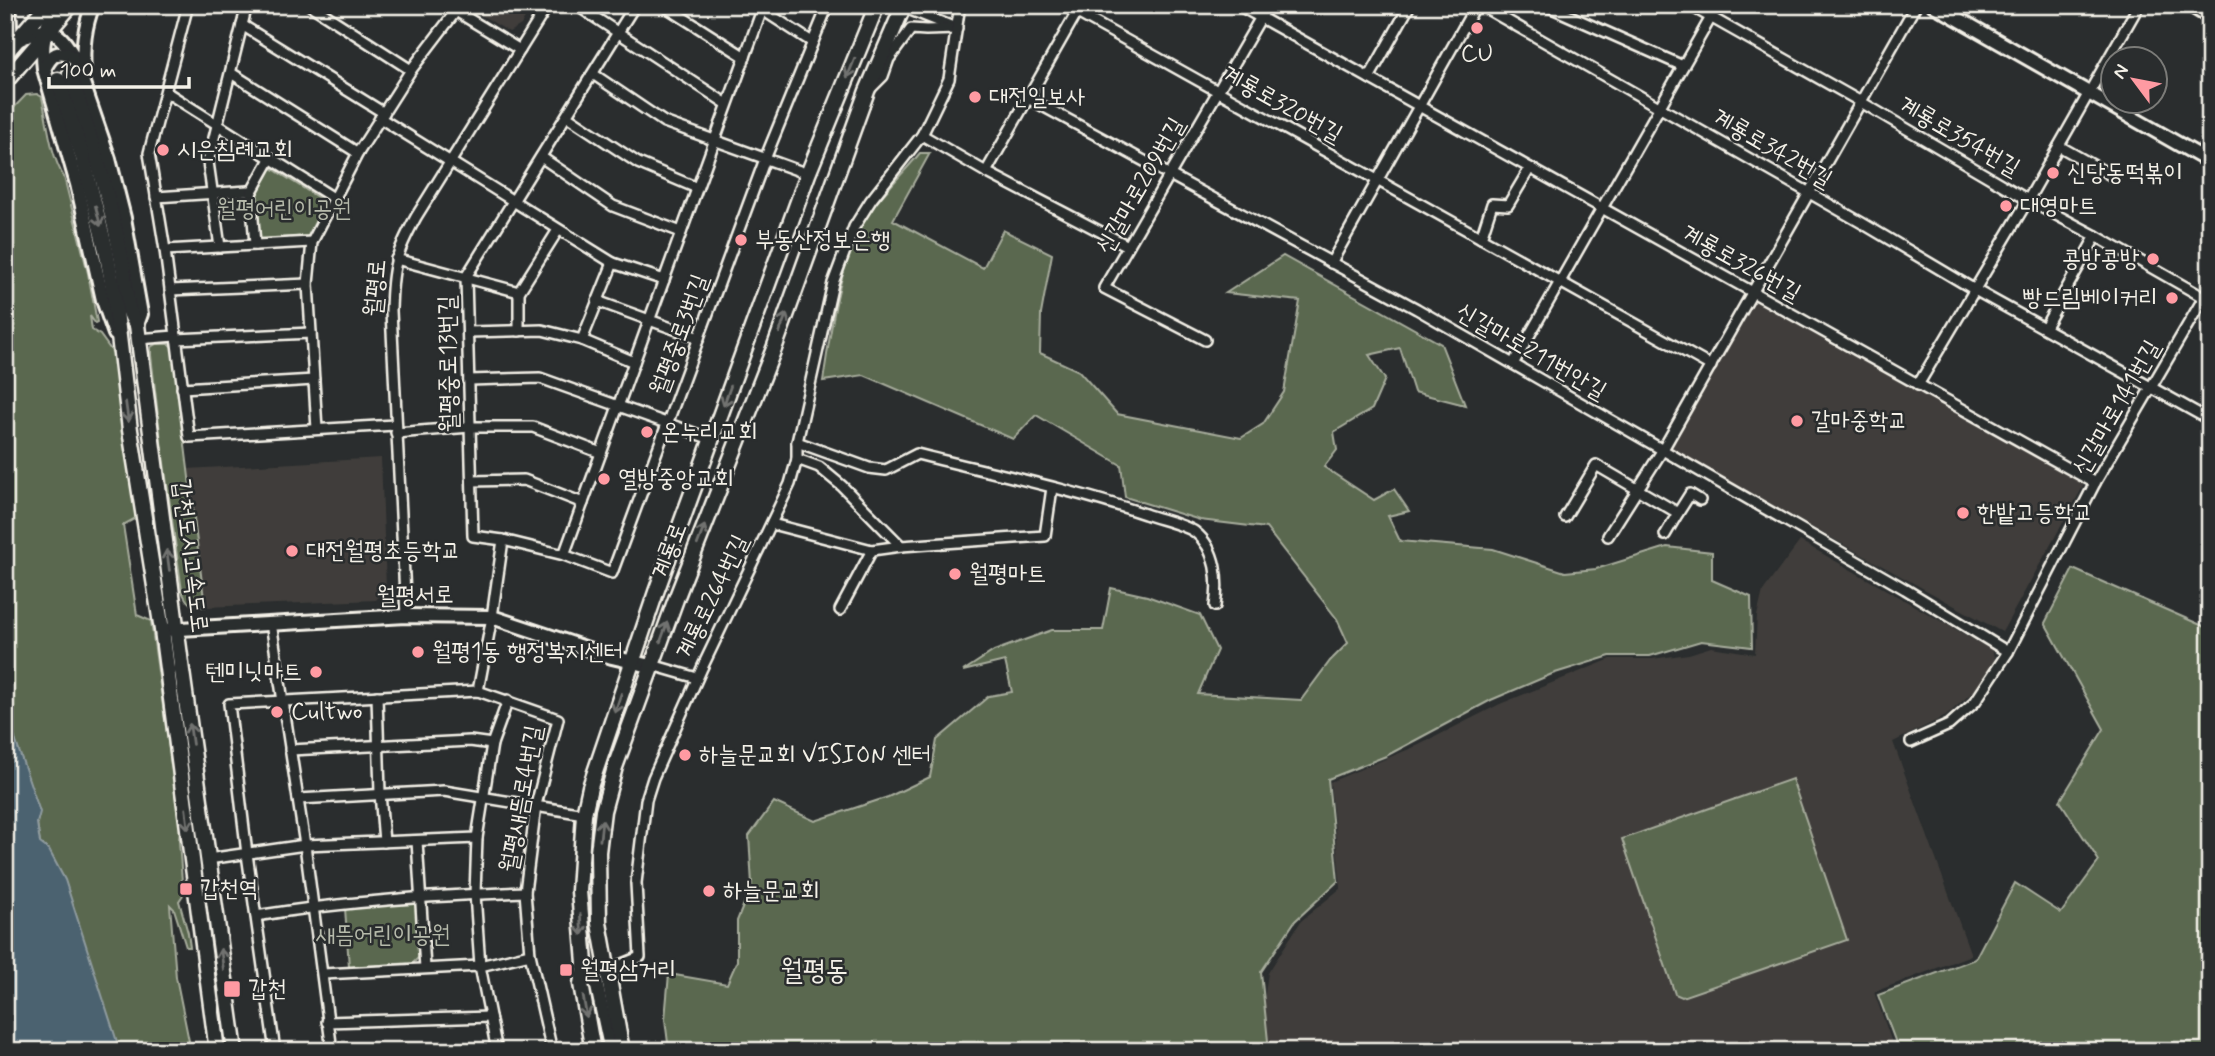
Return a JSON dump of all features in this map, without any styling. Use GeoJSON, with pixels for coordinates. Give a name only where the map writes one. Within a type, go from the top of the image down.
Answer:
{"type":"FeatureCollection","features":[{"type":"Feature","properties":{"kind":"main road"},"geometry":{"type":"LineString","coordinates":[[5,82],[44,32],[71,5]]}},
{"type":"Feature","properties":{"kind":"main road","name":"계룡로"},"geometry":{"type":"LineString","coordinates":[[622,1051],[606,971],[599,911],[598,852],[603,811],[643,664],[711,439],[808,174],[877,5]]}},
{"type":"Feature","properties":{"kind":"main road"},"geometry":{"type":"LineString","coordinates":[[11,48],[47,6]]}},
{"type":"Feature","properties":{"kind":"main road","name":"계룡로"},"geometry":{"type":"LineString","coordinates":[[593,1051],[581,984],[585,963],[579,891],[584,814],[590,787],[775,346],[867,92],[902,6]]}},
{"type":"Feature","properties":{"kind":"main road","name":"갑천도시고속도로"},"geometry":{"type":"LineString","coordinates":[[59,80],[96,155],[124,272],[130,317],[137,332],[217,1051]]}},
{"type":"Feature","properties":{"kind":"main road","name":"갑천도시고속도로"},"geometry":{"type":"LineString","coordinates":[[59,80],[83,158],[114,294],[130,430],[169,629],[208,859],[235,1051]]}},
{"type":"Feature","properties":{"kind":"street"},"geometry":{"type":"LineString","coordinates":[[9,5],[11,48],[44,32],[62,40],[74,57],[109,159],[124,218],[141,314],[137,332],[175,337],[311,333]]}},
{"type":"Feature","properties":{"kind":"street"},"geometry":{"type":"LineString","coordinates":[[91,103],[82,47],[93,5]]}},
{"type":"Feature","properties":{"kind":"street"},"geometry":{"type":"LineString","coordinates":[[188,5],[149,153],[165,250],[189,437],[317,429],[533,427],[601,453]]}},
{"type":"Feature","properties":{"kind":"street"},"geometry":{"type":"LineString","coordinates":[[220,247],[208,162],[247,5]]}},
{"type":"Feature","properties":{"kind":"street"},"geometry":{"type":"LineString","coordinates":[[310,5],[411,70]]}},
{"type":"Feature","properties":{"kind":"street"},"geometry":{"type":"LineString","coordinates":[[446,5],[520,50]]}},
{"type":"Feature","properties":{"kind":"street","name":"월평로"},"geometry":{"type":"LineString","coordinates":[[406,616],[391,311],[392,276],[404,238],[548,5]]}},
{"type":"Feature","properties":{"kind":"street"},"geometry":{"type":"LineString","coordinates":[[576,5],[727,104]]}},
{"type":"Feature","properties":{"kind":"street","name":"월평중로13번길"},"geometry":{"type":"LineString","coordinates":[[503,540],[473,536],[467,277],[635,5]]}},
{"type":"Feature","properties":{"kind":"street"},"geometry":{"type":"LineString","coordinates":[[663,5],[745,57]]}},
{"type":"Feature","properties":{"kind":"street","name":"월평중로3번길"},"geometry":{"type":"LineString","coordinates":[[503,540],[564,555],[612,573],[765,159],[828,5]]}},
{"type":"Feature","properties":{"kind":"street","name":"계룡로264번길"},"geometry":{"type":"LineString","coordinates":[[643,664],[697,678],[772,524],[790,484],[797,459],[797,442],[833,283],[854,227],[871,200],[922,135],[950,79],[960,5]]}},
{"type":"Feature","properties":{"kind":"street","name":"계룡로320번길"},"geometry":{"type":"LineString","coordinates":[[1063,5],[1079,9],[1218,92],[1711,366]]}},
{"type":"Feature","properties":{"kind":"street","name":"계룡로326번길"},"geometry":{"type":"LineString","coordinates":[[1238,5],[2095,484]]}},
{"type":"Feature","properties":{"kind":"street","name":"신갈마로209번길"},"geometry":{"type":"LineString","coordinates":[[1205,340],[1104,288],[1268,5]]}},
{"type":"Feature","properties":{"kind":"street"},"geometry":{"type":"LineString","coordinates":[[1369,78],[1410,5]]}},
{"type":"Feature","properties":{"kind":"street"},"geometry":{"type":"LineString","coordinates":[[1331,263],[1478,5]]}},
{"type":"Feature","properties":{"kind":"street","name":"계룡로342번길"},"geometry":{"type":"LineString","coordinates":[[1478,5],[1975,290],[2210,420]]}},
{"type":"Feature","properties":{"kind":"street"},"geometry":{"type":"LineString","coordinates":[[1545,5],[1683,66]]}},
{"type":"Feature","properties":{"kind":"street","name":"계룡로354번길"},"geometry":{"type":"LineString","coordinates":[[1689,5],[2028,200],[2207,299]]}},
{"type":"Feature","properties":{"kind":"street"},"geometry":{"type":"LineString","coordinates":[[1513,364],[1718,5]]}},
{"type":"Feature","properties":{"kind":"street"},"geometry":{"type":"LineString","coordinates":[[1608,536],[1662,451],[1916,5]]}},
{"type":"Feature","properties":{"kind":"street"},"geometry":{"type":"LineString","coordinates":[[1934,5],[2210,162]]}},
{"type":"Feature","properties":{"kind":"street"},"geometry":{"type":"LineString","coordinates":[[1918,385],[2028,200],[2138,5]]}},
{"type":"Feature","properties":{"kind":"street"},"geometry":{"type":"LineString","coordinates":[[2190,5],[2210,17]]}},
{"type":"Feature","properties":{"kind":"street"},"geometry":{"type":"LineString","coordinates":[[47,6],[42,56],[44,69],[59,80]]}},
{"type":"Feature","properties":{"kind":"street"},"geometry":{"type":"LineString","coordinates":[[902,6],[957,29]]}},
{"type":"Feature","properties":{"kind":"street"},"geometry":{"type":"LineString","coordinates":[[564,555],[745,57],[758,8],[812,42]]}},
{"type":"Feature","properties":{"kind":"street"},"geometry":{"type":"LineString","coordinates":[[986,172],[1079,9]]}},
{"type":"Feature","properties":{"kind":"street"},"geometry":{"type":"LineString","coordinates":[[317,429],[308,284],[312,242],[358,153],[411,70],[456,11]]}},
{"type":"Feature","properties":{"kind":"street"},"geometry":{"type":"LineString","coordinates":[[242,25],[449,162],[613,264],[664,280]]}},
{"type":"Feature","properties":{"kind":"street"},"geometry":{"type":"LineString","coordinates":[[867,92],[883,76],[889,59],[911,29],[957,29]]}},
{"type":"Feature","properties":{"kind":"street"},"geometry":{"type":"LineString","coordinates":[[44,69],[55,54],[65,53],[74,57]]}},
{"type":"Feature","properties":{"kind":"street"},"geometry":{"type":"LineString","coordinates":[[18,67],[24,65],[38,68],[59,80]]}},
{"type":"Feature","properties":{"kind":"street"},"geometry":{"type":"LineString","coordinates":[[231,73],[358,153]]}},
{"type":"Feature","properties":{"kind":"street"},"geometry":{"type":"LineString","coordinates":[[593,74],[664,122],[808,174]]}},
{"type":"Feature","properties":{"kind":"street"},"geometry":{"type":"LineString","coordinates":[[166,92],[335,200]]}},
{"type":"Feature","properties":{"kind":"street","name":"신갈마로211번안길"},"geometry":{"type":"LineString","coordinates":[[1028,98],[1417,309],[1905,589],[2008,652]]}},
{"type":"Feature","properties":{"kind":"street"},"geometry":{"type":"LineString","coordinates":[[567,116],[638,163],[697,188]]}},
{"type":"Feature","properties":{"kind":"street"},"geometry":{"type":"LineString","coordinates":[[922,135],[986,172],[1128,246]]}},
{"type":"Feature","properties":{"kind":"street"},"geometry":{"type":"LineString","coordinates":[[2059,146],[2114,177]]}},
{"type":"Feature","properties":{"kind":"street"},"geometry":{"type":"LineString","coordinates":[[541,157],[613,206],[681,232]]}},
{"type":"Feature","properties":{"kind":"street"},"geometry":{"type":"LineString","coordinates":[[255,245],[251,193],[270,159]]}},
{"type":"Feature","properties":{"kind":"street"},"geometry":{"type":"LineString","coordinates":[[1481,238],[1492,204],[1508,205],[1530,168]]}},
{"type":"Feature","properties":{"kind":"street"},"geometry":{"type":"LineString","coordinates":[[156,197],[251,193]]}},
{"type":"Feature","properties":{"kind":"street"},"geometry":{"type":"LineString","coordinates":[[519,331],[519,292],[558,230]]}},
{"type":"Feature","properties":{"kind":"street"},"geometry":{"type":"LineString","coordinates":[[2045,327],[2096,236]]}},
{"type":"Feature","properties":{"kind":"street"},"geometry":{"type":"LineString","coordinates":[[165,250],[312,242]]}},
{"type":"Feature","properties":{"kind":"street"},"geometry":{"type":"LineString","coordinates":[[396,259],[519,292]]}},
{"type":"Feature","properties":{"kind":"street"},"geometry":{"type":"LineString","coordinates":[[582,340],[613,264]]}},
{"type":"Feature","properties":{"kind":"street"},"geometry":{"type":"LineString","coordinates":[[170,290],[308,284]]}},
{"type":"Feature","properties":{"kind":"street","name":"신갈마로141번길"},"geometry":{"type":"LineString","coordinates":[[1911,742],[1949,725],[1975,702],[2008,652],[2095,484],[2151,386],[2207,299],[2210,287]]}},
{"type":"Feature","properties":{"kind":"street"},"geometry":{"type":"LineString","coordinates":[[597,301],[699,338]]}},
{"type":"Feature","properties":{"kind":"street"},"geometry":{"type":"LineString","coordinates":[[468,332],[542,330],[582,340],[634,362]]}},
{"type":"Feature","properties":{"kind":"street"},"geometry":{"type":"LineString","coordinates":[[469,380],[540,378],[711,439]]}},
{"type":"Feature","properties":{"kind":"street"},"geometry":{"type":"LineString","coordinates":[[182,388],[314,380]]}},
{"type":"Feature","properties":{"kind":"street"},"geometry":{"type":"LineString","coordinates":[[797,442],[869,467],[886,470],[917,454],[1102,500],[1194,532],[1208,548],[1216,569],[1218,588],[1215,606]]}},
{"type":"Feature","properties":{"kind":"street"},"geometry":{"type":"LineString","coordinates":[[797,459],[819,467],[901,546]]}},
{"type":"Feature","properties":{"kind":"street"},"geometry":{"type":"LineString","coordinates":[[1565,517],[1596,465],[1678,513]]}},
{"type":"Feature","properties":{"kind":"street"},"geometry":{"type":"LineString","coordinates":[[472,481],[524,480],[583,503]]}},
{"type":"Feature","properties":{"kind":"street","name":"계룡로264번길"},"geometry":{"type":"LineString","coordinates":[[772,524],[872,550],[1045,536],[1052,488]]}},
{"type":"Feature","properties":{"kind":"street"},"geometry":{"type":"LineString","coordinates":[[1665,535],[1690,494],[1700,500]]}},
{"type":"Feature","properties":{"kind":"street"},"geometry":{"type":"LineString","coordinates":[[478,691],[503,540]]}},
{"type":"Feature","properties":{"kind":"street"},"geometry":{"type":"LineString","coordinates":[[840,610],[872,550]]}},
{"type":"Feature","properties":{"kind":"street","name":"월평서로"},"geometry":{"type":"LineString","coordinates":[[169,629],[406,616],[492,617],[643,664]]}},
{"type":"Feature","properties":{"kind":"street"},"geometry":{"type":"LineString","coordinates":[[271,624],[305,845],[332,1051]]}},
{"type":"Feature","properties":{"kind":"street"},"geometry":{"type":"LineString","coordinates":[[606,971],[640,957],[635,883],[646,800],[697,678]]}},
{"type":"Feature","properties":{"kind":"street","name":"월평새뜸로4번길"},"geometry":{"type":"LineString","coordinates":[[247,854],[229,704],[478,691],[558,719],[536,805],[525,892],[530,954],[552,1051]]}},
{"type":"Feature","properties":{"kind":"street"},"geometry":{"type":"LineString","coordinates":[[377,696],[384,842]]}},
{"type":"Feature","properties":{"kind":"street"},"geometry":{"type":"LineString","coordinates":[[497,1051],[480,966],[475,894],[477,838],[492,744],[508,700]]}},
{"type":"Feature","properties":{"kind":"street"},"geometry":{"type":"LineString","coordinates":[[290,750],[470,741],[492,744]]}},
{"type":"Feature","properties":{"kind":"street"},"geometry":{"type":"LineString","coordinates":[[298,799],[444,791],[584,814]]}},
{"type":"Feature","properties":{"kind":"street"},"geometry":{"type":"LineString","coordinates":[[208,859],[305,845],[477,838]]}},
{"type":"Feature","properties":{"kind":"street"},"geometry":{"type":"LineString","coordinates":[[416,841],[425,968]]}},
{"type":"Feature","properties":{"kind":"street"},"geometry":{"type":"LineString","coordinates":[[247,854],[275,1051]]}},
{"type":"Feature","properties":{"kind":"street"},"geometry":{"type":"LineString","coordinates":[[256,916],[313,906],[525,892]]}},
{"type":"Feature","properties":{"kind":"street"},"geometry":{"type":"LineString","coordinates":[[323,974],[480,966],[530,954]]}},
{"type":"Feature","properties":{"kind":"street"},"geometry":{"type":"LineString","coordinates":[[585,963],[596,982],[611,1051]]}},
{"type":"Feature","properties":{"kind":"street"},"geometry":{"type":"LineString","coordinates":[[327,1022],[490,1017]]}},
{"type":"Feature","properties":{"kind":"shaded area"},"geometry":{"type":"Polygon","coordinates":[[[465,5],[533,5],[521,25],[509,32],[465,5]]]}},
{"type":"Feature","properties":{"kind":"shaded area"},"geometry":{"type":"Polygon","coordinates":[[[1755,298],[2085,483],[2002,632],[1670,449],[1755,298]]]}},
{"type":"Feature","properties":{"kind":"shaded area","name":"대전월평초등학교"},"geometry":{"type":"Polygon","coordinates":[[[381,458],[386,588],[376,600],[205,607],[187,469],[381,458]]]}},
{"type":"Feature","properties":{"kind":"shaded area"},"geometry":{"type":"Polygon","coordinates":[[[1800,541],[1992,650],[1996,663],[1977,688],[1946,716],[1893,742],[1971,955],[1874,992],[1895,1051],[1261,1051],[1258,1041],[1268,973],[1301,921],[1341,888],[1330,782],[1419,745],[1500,704],[1611,659],[1652,659],[1689,654],[1711,647],[1755,654],[1757,616],[1763,591],[1800,541]]]}},
{"type":"Feature","properties":{"kind":"green space"},"geometry":{"type":"Polygon","coordinates":[[[37,94],[42,97],[52,149],[64,177],[88,273],[97,322],[90,316],[92,330],[100,335],[113,353],[136,518],[123,525],[137,615],[151,621],[180,827],[183,895],[179,901],[190,947],[186,947],[174,909],[170,905],[176,977],[191,1051],[120,1051],[40,844],[37,823],[39,812],[5,710],[5,117],[26,95],[37,94]]]}},
{"type":"Feature","properties":{"kind":"green space"},"geometry":{"type":"Polygon","coordinates":[[[920,153],[930,153],[893,220],[983,268],[1003,230],[1052,254],[1041,314],[1040,353],[1079,371],[1117,414],[1241,438],[1263,424],[1284,392],[1300,301],[1226,293],[1283,256],[1441,344],[1465,405],[1414,392],[1400,348],[1369,355],[1385,379],[1372,409],[1334,432],[1337,450],[1324,467],[1374,500],[1394,489],[1409,511],[1388,516],[1400,541],[1493,549],[1565,572],[1596,569],[1667,547],[1712,552],[1712,580],[1751,597],[1752,647],[1701,641],[1650,656],[1610,656],[1552,674],[1491,700],[1386,756],[1328,779],[1338,881],[1295,921],[1261,972],[1269,1051],[669,1051],[665,1019],[669,974],[727,984],[737,961],[737,921],[752,884],[749,836],[774,802],[815,821],[888,797],[930,777],[937,740],[989,696],[1012,692],[1005,661],[963,671],[994,651],[1052,630],[1103,630],[1111,588],[1147,596],[1200,615],[1217,650],[1198,694],[1301,700],[1330,661],[1348,643],[1337,619],[1266,528],[1200,520],[1125,497],[1121,465],[1036,415],[1013,439],[864,375],[823,381],[839,290],[853,246],[874,206],[920,153]]]}},
{"type":"Feature","properties":{"kind":"green space","name":"월평어린이공원"},"geometry":{"type":"Polygon","coordinates":[[[270,167],[325,202],[308,236],[257,240],[255,198],[270,167]]]}},
{"type":"Feature","properties":{"kind":"green space"},"geometry":{"type":"Polygon","coordinates":[[[156,344],[169,344],[173,348],[205,607],[190,604],[182,591],[151,355],[151,347],[156,344]]]}},
{"type":"Feature","properties":{"kind":"green space"},"geometry":{"type":"Polygon","coordinates":[[[2073,569],[2210,629],[2210,1051],[1899,1051],[1878,995],[1975,959],[2015,883],[2061,913],[2099,861],[2060,801],[2104,729],[2045,623],[2073,569]]]}},
{"type":"Feature","properties":{"kind":"green space"},"geometry":{"type":"Polygon","coordinates":[[[1792,779],[1847,940],[1682,997],[1675,994],[1622,839],[1792,779]]]}},
{"type":"Feature","properties":{"kind":"green space","name":"새뜸어린이공원"},"geometry":{"type":"Polygon","coordinates":[[[415,903],[418,905],[421,955],[413,963],[349,967],[345,908],[415,903]]]}},
{"type":"Feature","properties":{"kind":"water"},"geometry":{"type":"Polygon","coordinates":[[[5,710],[40,812],[37,823],[40,843],[49,850],[65,880],[120,1051],[5,1051],[8,904],[5,901],[5,710]]]}},
{"type":"Feature","properties":{"kind":"place","name":"CU"},"geometry":{"type":"Point","coordinates":[1477,28]}},
{"type":"Feature","properties":{"kind":"place","name":"대전일보사"},"geometry":{"type":"Point","coordinates":[975,97]}},
{"type":"Feature","properties":{"kind":"place","name":"시은침례교회"},"geometry":{"type":"Point","coordinates":[163,150]}},
{"type":"Feature","properties":{"kind":"place","name":"신당동떡볶이"},"geometry":{"type":"Point","coordinates":[2053,173]}},
{"type":"Feature","properties":{"kind":"place","name":"대영마트"},"geometry":{"type":"Point","coordinates":[2006,206]}},
{"type":"Feature","properties":{"kind":"place","name":"부동산정보은행"},"geometry":{"type":"Point","coordinates":[741,240]}},
{"type":"Feature","properties":{"kind":"place","name":"콩방콩방"},"geometry":{"type":"Point","coordinates":[2153,259]}},
{"type":"Feature","properties":{"kind":"place","name":"빵드림베이커리"},"geometry":{"type":"Point","coordinates":[2172,298]}},
{"type":"Feature","properties":{"kind":"place","name":"갈마중학교"},"geometry":{"type":"Point","coordinates":[1797,421]}},
{"type":"Feature","properties":{"kind":"place","name":"온누리교회"},"geometry":{"type":"Point","coordinates":[647,432]}},
{"type":"Feature","properties":{"kind":"place","name":"열방중앙교회"},"geometry":{"type":"Point","coordinates":[604,479]}},
{"type":"Feature","properties":{"kind":"place","name":"한밭고등학교"},"geometry":{"type":"Point","coordinates":[1963,513]}},
{"type":"Feature","properties":{"kind":"place","name":"대전월평초등학교"},"geometry":{"type":"Point","coordinates":[292,551]}},
{"type":"Feature","properties":{"kind":"place","name":"월평마트"},"geometry":{"type":"Point","coordinates":[955,574]}},
{"type":"Feature","properties":{"kind":"place","name":"월평1동 행정복지센터"},"geometry":{"type":"Point","coordinates":[418,652]}},
{"type":"Feature","properties":{"kind":"place","name":"텐미닛마트"},"geometry":{"type":"Point","coordinates":[316,672]}},
{"type":"Feature","properties":{"kind":"place","name":"Cultwo"},"geometry":{"type":"Point","coordinates":[277,712]}},
{"type":"Feature","properties":{"kind":"place","name":"하늘문교회 VISION 센터"},"geometry":{"type":"Point","coordinates":[685,755]}},
{"type":"Feature","properties":{"kind":"place","name":"갑천역"},"geometry":{"type":"Point","coordinates":[186,889]}},
{"type":"Feature","properties":{"kind":"place","name":"하늘문교회"},"geometry":{"type":"Point","coordinates":[709,891]}},
{"type":"Feature","properties":{"kind":"place","name":"월평삼거리"},"geometry":{"type":"Point","coordinates":[566,970]}},
{"type":"Feature","properties":{"kind":"place","name":"갑천"},"geometry":{"type":"Point","coordinates":[232,989]}},
{"type":"Feature","properties":{"kind":"district","name":"월평동"},"geometry":{"type":"Point","coordinates":[814,971]}}]}
